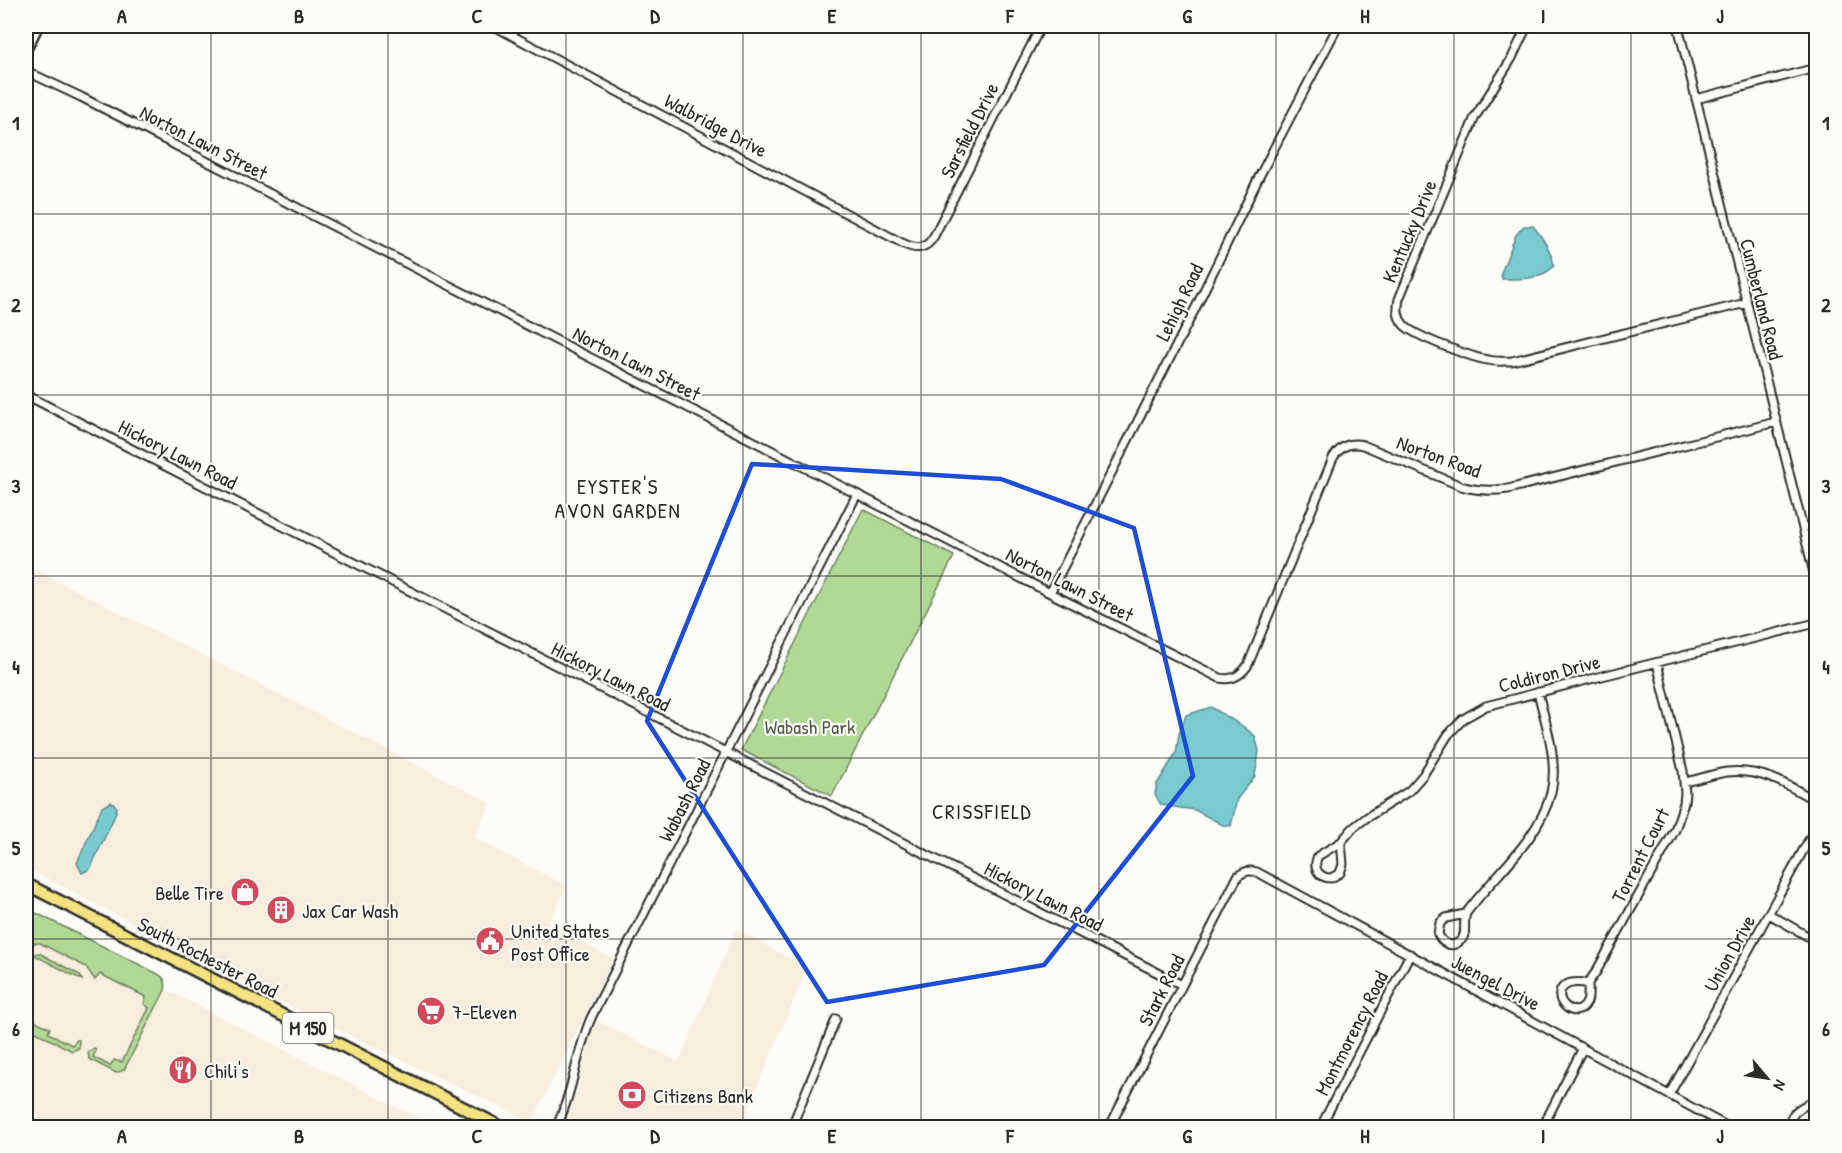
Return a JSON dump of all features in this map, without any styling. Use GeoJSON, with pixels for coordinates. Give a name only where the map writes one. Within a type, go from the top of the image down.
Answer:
{"type":"FeatureCollection","features":[{"type":"Feature","properties":{"kind":"main road"},"geometry":{"type":"LineString","coordinates":[[26,48],[37,26]]}},
{"type":"Feature","properties":{"kind":"main road","name":"South Rochester Road"},"geometry":{"type":"LineString","coordinates":[[26,884],[503,1128]]}},
{"type":"Feature","properties":{"kind":"street","name":"Walbridge Drive"},"geometry":{"type":"LineString","coordinates":[[494,26],[908,246],[924,248]]}},
{"type":"Feature","properties":{"kind":"street","name":"Sarsfield Drive"},"geometry":{"type":"LineString","coordinates":[[924,248],[931,242],[1041,26]]}},
{"type":"Feature","properties":{"kind":"street","name":"Lehigh Road"},"geometry":{"type":"LineString","coordinates":[[1050,593],[1196,307],[1248,198],[1338,26]]}},
{"type":"Feature","properties":{"kind":"street","name":"Kentucky Drive"},"geometry":{"type":"LineString","coordinates":[[1527,26],[1512,58],[1475,117],[1403,288],[1397,308],[1402,323],[1415,333],[1471,356],[1489,361],[1512,361],[1746,303]]}},
{"type":"Feature","properties":{"kind":"street","name":"Cumberland Road"},"geometry":{"type":"LineString","coordinates":[[1678,26],[1816,581]]}},
{"type":"Feature","properties":{"kind":"street"},"geometry":{"type":"LineString","coordinates":[[1696,99],[1816,68]]}},
{"type":"Feature","properties":{"kind":"street","name":"Norton Lawn Street"},"geometry":{"type":"LineString","coordinates":[[26,71],[1050,593],[1220,678],[1234,678]]}},
{"type":"Feature","properties":{"kind":"street","name":"Hickory Lawn Road"},"geometry":{"type":"LineString","coordinates":[[26,395],[1182,986]]}},
{"type":"Feature","properties":{"kind":"street","name":"Norton Road"},"geometry":{"type":"LineString","coordinates":[[1234,678],[1248,665],[1333,458],[1345,446],[1356,443],[1363,445],[1461,486],[1477,490],[1495,490],[1508,489],[1776,422]]}},
{"type":"Feature","properties":{"kind":"street","name":"Wabash Road"},"geometry":{"type":"LineString","coordinates":[[556,1128],[568,1097],[581,1043],[591,1018],[857,494]]}},
{"type":"Feature","properties":{"kind":"street"},"geometry":{"type":"LineString","coordinates":[[1803,528],[1816,524]]}},
{"type":"Feature","properties":{"kind":"street","name":"Coldiron Drive"},"geometry":{"type":"LineString","coordinates":[[1341,842],[1342,868],[1335,877],[1324,877],[1317,871],[1318,856],[1341,842],[1360,822],[1409,791],[1427,769],[1448,735],[1463,719],[1486,706],[1816,623]]}},
{"type":"Feature","properties":{"kind":"street","name":"Torrent Court"},"geometry":{"type":"LineString","coordinates":[[1588,982],[1572,983],[1564,987],[1560,996],[1564,1007],[1572,1011],[1584,1006],[1588,997],[1588,982],[1596,972],[1675,830],[1684,803],[1685,782],[1657,663]]}},
{"type":"Feature","properties":{"kind":"street"},"geometry":{"type":"LineString","coordinates":[[1465,914],[1464,935],[1460,942],[1451,945],[1443,942],[1438,934],[1440,923],[1446,918],[1465,914],[1520,850],[1533,830],[1551,792],[1553,774],[1550,742],[1538,693]]}},
{"type":"Feature","properties":{"kind":"street"},"geometry":{"type":"LineString","coordinates":[[1685,782],[1726,772],[1750,772],[1779,780],[1816,801]]}},
{"type":"Feature","properties":{"kind":"street","name":"Union Drive"},"geometry":{"type":"LineString","coordinates":[[1669,1095],[1816,827]]}},
{"type":"Feature","properties":{"kind":"street","name":"Stark Road"},"geometry":{"type":"LineString","coordinates":[[1109,1128],[1238,876],[1246,871]]}},
{"type":"Feature","properties":{"kind":"street","name":"Juengel Drive"},"geometry":{"type":"LineString","coordinates":[[1246,871],[1257,872],[1730,1128]]}},
{"type":"Feature","properties":{"kind":"street"},"geometry":{"type":"LineString","coordinates":[[1769,914],[1816,941]]}},
{"type":"Feature","properties":{"kind":"street","name":"Montmorency Road"},"geometry":{"type":"LineString","coordinates":[[1320,1128],[1410,954]]}},
{"type":"Feature","properties":{"kind":"street"},"geometry":{"type":"LineString","coordinates":[[791,1128],[836,1019]]}},
{"type":"Feature","properties":{"kind":"street"},"geometry":{"type":"LineString","coordinates":[[1542,1128],[1583,1048]]}},
{"type":"Feature","properties":{"kind":"street"},"geometry":{"type":"LineString","coordinates":[[1816,1099],[1816,1116]]}},
{"type":"Feature","properties":{"kind":"street"},"geometry":{"type":"LineString","coordinates":[[1791,1128],[1790,1119],[1794,1112],[1816,1099]]}},
{"type":"Feature","properties":{"kind":"highlighted area"},"geometry":{"type":"Polygon","coordinates":[[[752,464],[1001,479],[1134,528],[1193,776],[1044,965],[827,1002],[647,721],[752,464]]]}},
{"type":"Feature","properties":{"kind":"shaded area"},"geometry":{"type":"Polygon","coordinates":[[[26,565],[491,803],[474,838],[567,886],[548,925],[613,959],[532,1122],[295,1009],[26,867],[26,565]]]}},
{"type":"Feature","properties":{"kind":"shaded area"},"geometry":{"type":"Polygon","coordinates":[[[26,918],[402,1110],[441,1127],[26,1127],[26,918]]]}},
{"type":"Feature","properties":{"kind":"shaded area"},"geometry":{"type":"Polygon","coordinates":[[[736,929],[807,968],[741,1127],[567,1128],[569,1113],[581,1080],[584,1049],[597,1021],[679,1062],[736,929]]]}},
{"type":"Feature","properties":{"kind":"green space","name":"Wabash Park"},"geometry":{"type":"Polygon","coordinates":[[[863,509],[954,556],[832,796],[741,750],[863,509]]]}},
{"type":"Feature","properties":{"kind":"green space"},"geometry":{"type":"Polygon","coordinates":[[[26,908],[164,979],[165,990],[124,1070],[116,1073],[89,1059],[88,1052],[94,1048],[96,1051],[93,1057],[110,1066],[114,1060],[122,1062],[149,1008],[144,1004],[146,997],[100,974],[95,980],[86,967],[40,943],[26,943],[28,937],[26,935],[26,908]]]}},
{"type":"Feature","properties":{"kind":"green space"},"geometry":{"type":"Polygon","coordinates":[[[39,953],[80,975],[82,980],[32,954],[39,953]]]}},
{"type":"Feature","properties":{"kind":"green space"},"geometry":{"type":"Polygon","coordinates":[[[27,1017],[50,1028],[48,1033],[72,1045],[79,1040],[79,1048],[72,1051],[26,1027],[27,1017]]]}},
{"type":"Feature","properties":{"kind":"water"},"geometry":{"type":"Polygon","coordinates":[[[1524,226],[1533,226],[1536,230],[1549,250],[1554,266],[1537,276],[1502,279],[1501,273],[1516,235],[1524,226]]]}},
{"type":"Feature","properties":{"kind":"water"},"geometry":{"type":"Polygon","coordinates":[[[1211,707],[1255,736],[1259,751],[1255,776],[1237,799],[1231,826],[1223,825],[1195,810],[1161,805],[1155,794],[1157,784],[1176,753],[1179,734],[1186,715],[1211,707]]]}},
{"type":"Feature","properties":{"kind":"water"},"geometry":{"type":"Polygon","coordinates":[[[111,802],[117,807],[115,815],[90,869],[82,873],[77,863],[102,807],[111,802]]]}},
{"type":"Feature","properties":{"kind":"place","name":"Belle Tire"},"geometry":{"type":"Point","coordinates":[245,892]}},
{"type":"Feature","properties":{"kind":"place","name":"Jax Car Wash"},"geometry":{"type":"Point","coordinates":[281,910]}},
{"type":"Feature","properties":{"kind":"place","name":"United States Post Office"},"geometry":{"type":"Point","coordinates":[490,941]}},
{"type":"Feature","properties":{"kind":"place","name":"7-Eleven"},"geometry":{"type":"Point","coordinates":[431,1011]}},
{"type":"Feature","properties":{"kind":"place","name":"Chili's"},"geometry":{"type":"Point","coordinates":[183,1070]}},
{"type":"Feature","properties":{"kind":"place","name":"Citizens Bank"},"geometry":{"type":"Point","coordinates":[632,1095]}},
{"type":"Feature","properties":{"kind":"district","name":"EYSTER'S AVON GARDEN"},"geometry":{"type":"Point","coordinates":[618,498]}},
{"type":"Feature","properties":{"kind":"district","name":"CRISSFIELD"},"geometry":{"type":"Point","coordinates":[982,811]}}]}
